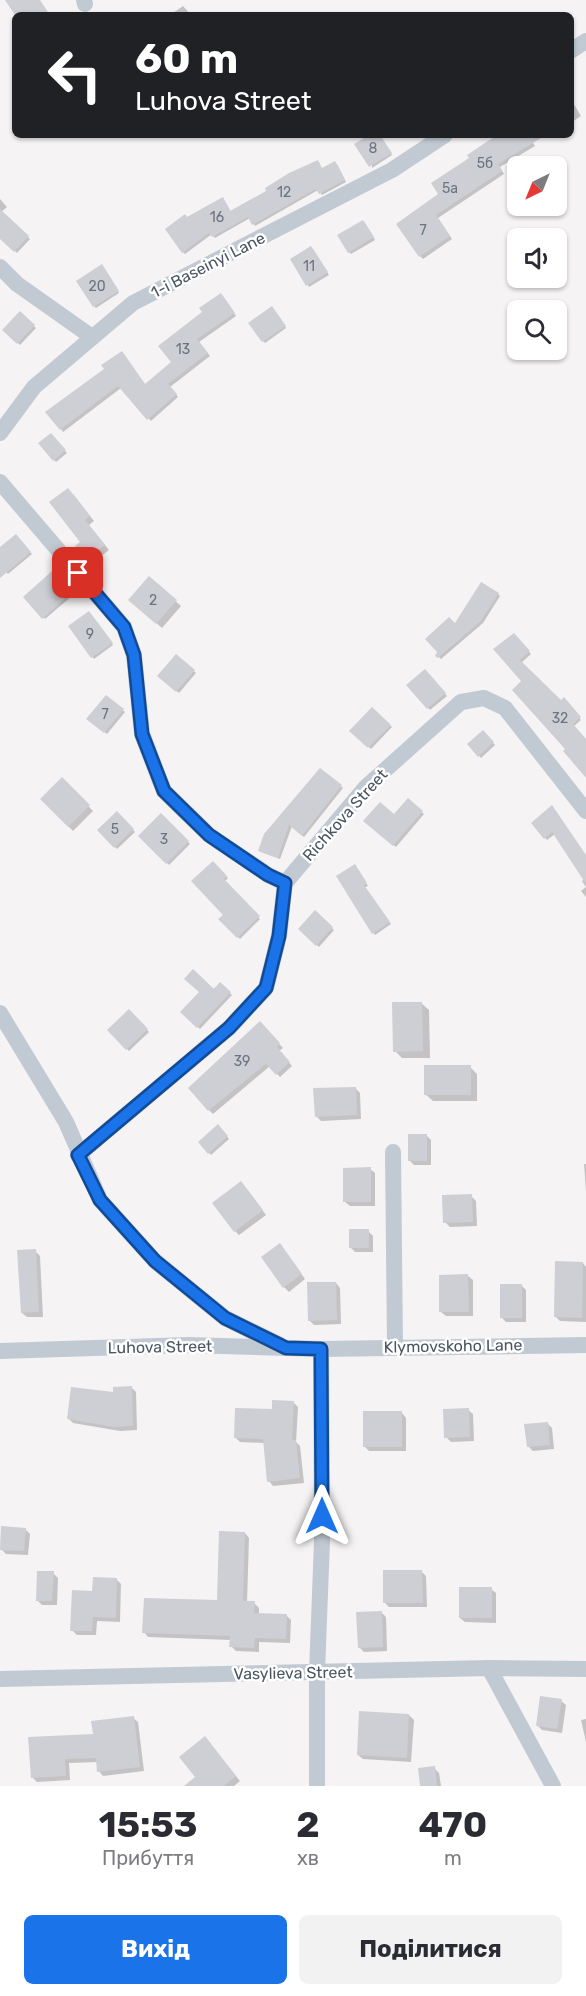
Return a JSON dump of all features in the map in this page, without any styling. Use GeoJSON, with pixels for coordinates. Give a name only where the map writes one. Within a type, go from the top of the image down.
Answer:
{"type":"FeatureCollection","features":[{"type":"Feature","properties":{"kind":"street","name":"1-i Baseinyi Lane"},"geometry":{"type":"LineString","coordinates":[[0,433],[34,387],[134,303],[392,170],[440,138]]}},
{"type":"Feature","properties":{"kind":"street"},"geometry":{"type":"LineString","coordinates":[[0,267],[16,284],[92,338]]}},
{"type":"Feature","properties":{"kind":"street"},"geometry":{"type":"LineString","coordinates":[[0,482],[124,627],[134,655],[142,734],[164,791],[209,835],[268,875],[285,883],[279,936],[266,988],[229,1028],[78,1155]]}},
{"type":"Feature","properties":{"kind":"street","name":"Richkova Street"},"geometry":{"type":"LineString","coordinates":[[285,883],[366,787],[451,709],[472,698],[495,701],[505,708],[586,811]]}},
{"type":"Feature","properties":{"kind":"street"},"geometry":{"type":"LineString","coordinates":[[0,1013],[66,1122],[78,1155],[100,1200],[155,1261],[225,1318],[286,1348]]}},
{"type":"Feature","properties":{"kind":"street"},"geometry":{"type":"LineString","coordinates":[[393,1152],[395,1346]]}},
{"type":"Feature","properties":{"kind":"street","name":"Luhova Street"},"geometry":{"type":"LineString","coordinates":[[0,1351],[188,1345],[321,1349]]}},
{"type":"Feature","properties":{"kind":"street","name":"Klymovskoho Lane"},"geometry":{"type":"LineString","coordinates":[[321,1349],[395,1346],[586,1345]]}},
{"type":"Feature","properties":{"kind":"street"},"geometry":{"type":"LineString","coordinates":[[317,1786],[317,1672],[322,1540],[321,1349]]}},
{"type":"Feature","properties":{"kind":"street"},"geometry":{"type":"LineString","coordinates":[[489,1668],[553,1786]]}},
{"type":"Feature","properties":{"kind":"street","name":"Vasylieva Street"},"geometry":{"type":"LineString","coordinates":[[0,1679],[489,1668],[586,1669]]}},
{"type":"Feature","properties":{"kind":"building"},"geometry":{"type":"Polygon","coordinates":[[[5,0],[40,0],[48,12],[13,12],[5,0]]]}},
{"type":"Feature","properties":{"kind":"building"},"geometry":{"type":"Polygon","coordinates":[[[364,138],[382,138],[392,153],[369,167],[354,144],[364,138]]]}},
{"type":"Feature","properties":{"kind":"building"},"geometry":{"type":"Polygon","coordinates":[[[492,138],[541,138],[511,156],[507,156],[507,159],[498,164],[502,171],[436,215],[450,236],[419,257],[396,224],[438,194],[431,183],[469,158],[467,155],[492,138]]]}},
{"type":"Feature","properties":{"kind":"building"},"geometry":{"type":"Polygon","coordinates":[[[318,160],[322,168],[335,161],[345,180],[319,194],[316,189],[252,225],[248,217],[212,237],[209,233],[182,253],[165,229],[185,214],[187,217],[223,197],[230,211],[266,191],[265,188],[289,173],[318,160]]]}},
{"type":"Feature","properties":{"kind":"building"},"geometry":{"type":"Polygon","coordinates":[[[0,209],[29,236],[14,252],[0,239],[0,209]]]}},
{"type":"Feature","properties":{"kind":"building"},"geometry":{"type":"Polygon","coordinates":[[[363,220],[374,237],[348,253],[337,235],[363,220]]]}},
{"type":"Feature","properties":{"kind":"building"},"geometry":{"type":"Polygon","coordinates":[[[311,246],[328,272],[306,286],[290,259],[311,246]]]}},
{"type":"Feature","properties":{"kind":"building"},"geometry":{"type":"Polygon","coordinates":[[[102,264],[119,291],[93,307],[76,281],[102,264]]]}},
{"type":"Feature","properties":{"kind":"building"},"geometry":{"type":"Polygon","coordinates":[[[221,293],[235,313],[197,339],[208,353],[168,384],[177,394],[147,420],[118,386],[60,430],[45,412],[104,369],[101,365],[122,351],[145,384],[171,362],[158,346],[202,312],[199,308],[221,293]]]}},
{"type":"Feature","properties":{"kind":"building"},"geometry":{"type":"Polygon","coordinates":[[[272,306],[286,326],[262,342],[248,323],[272,306]]]}},
{"type":"Feature","properties":{"kind":"building"},"geometry":{"type":"Polygon","coordinates":[[[20,311],[35,325],[17,344],[2,330],[20,311]]]}},
{"type":"Feature","properties":{"kind":"building"},"geometry":{"type":"Polygon","coordinates":[[[51,433],[66,450],[53,461],[38,443],[51,433]]]}},
{"type":"Feature","properties":{"kind":"building"},"geometry":{"type":"Polygon","coordinates":[[[68,488],[90,516],[85,520],[105,545],[86,560],[75,546],[80,542],[49,502],[68,488]]]}},
{"type":"Feature","properties":{"kind":"building"},"geometry":{"type":"Polygon","coordinates":[[[16,534],[31,552],[0,578],[0,547],[16,534]]]}},
{"type":"Feature","properties":{"kind":"building"},"geometry":{"type":"Polygon","coordinates":[[[52,571],[71,593],[42,619],[23,597],[52,571]]]}},
{"type":"Feature","properties":{"kind":"building"},"geometry":{"type":"Polygon","coordinates":[[[149,576],[177,600],[156,624],[128,600],[149,576]]]}},
{"type":"Feature","properties":{"kind":"building"},"geometry":{"type":"Polygon","coordinates":[[[481,582],[499,593],[481,621],[438,658],[435,656],[437,652],[425,639],[449,617],[455,623],[481,582]]]}},
{"type":"Feature","properties":{"kind":"building"},"geometry":{"type":"Polygon","coordinates":[[[89,611],[113,643],[91,658],[68,626],[89,611]]]}},
{"type":"Feature","properties":{"kind":"building"},"geometry":{"type":"Polygon","coordinates":[[[514,633],[530,651],[520,660],[561,700],[564,697],[581,717],[573,724],[586,739],[586,778],[563,751],[565,749],[512,690],[521,681],[493,649],[514,633]]]}},
{"type":"Feature","properties":{"kind":"building"},"geometry":{"type":"Polygon","coordinates":[[[176,654],[195,670],[176,692],[157,676],[176,654]]]}},
{"type":"Feature","properties":{"kind":"building"},"geometry":{"type":"Polygon","coordinates":[[[425,669],[446,693],[427,709],[406,685],[425,669]]]}},
{"type":"Feature","properties":{"kind":"building"},"geometry":{"type":"Polygon","coordinates":[[[106,695],[124,709],[104,733],[86,719],[106,695]]]}},
{"type":"Feature","properties":{"kind":"building"},"geometry":{"type":"Polygon","coordinates":[[[372,707],[391,725],[368,748],[349,731],[372,707]]]}},
{"type":"Feature","properties":{"kind":"building"},"geometry":{"type":"Polygon","coordinates":[[[483,730],[494,742],[478,757],[467,744],[483,730]]]}},
{"type":"Feature","properties":{"kind":"building"},"geometry":{"type":"Polygon","coordinates":[[[320,768],[342,785],[302,836],[289,825],[278,858],[258,851],[264,834],[320,768]]]}},
{"type":"Feature","properties":{"kind":"building"},"geometry":{"type":"Polygon","coordinates":[[[62,777],[90,805],[68,827],[40,799],[62,777]]]}},
{"type":"Feature","properties":{"kind":"building"},"geometry":{"type":"Polygon","coordinates":[[[408,798],[423,811],[393,846],[363,821],[380,802],[394,814],[408,798]]]}},
{"type":"Feature","properties":{"kind":"building"},"geometry":{"type":"Polygon","coordinates":[[[552,805],[586,855],[586,884],[552,832],[544,839],[531,823],[552,805]]]}},
{"type":"Feature","properties":{"kind":"building"},"geometry":{"type":"Polygon","coordinates":[[[117,811],[134,829],[114,848],[97,830],[117,811]]]}},
{"type":"Feature","properties":{"kind":"building"},"geometry":{"type":"Polygon","coordinates":[[[161,813],[189,841],[166,864],[138,836],[161,813]]]}},
{"type":"Feature","properties":{"kind":"building"},"geometry":{"type":"Polygon","coordinates":[[[213,861],[227,876],[224,879],[260,916],[237,938],[218,919],[223,915],[191,881],[213,861]]]}},
{"type":"Feature","properties":{"kind":"building"},"geometry":{"type":"Polygon","coordinates":[[[355,864],[367,883],[364,885],[390,922],[372,934],[336,876],[355,864]]]}},
{"type":"Feature","properties":{"kind":"building"},"geometry":{"type":"Polygon","coordinates":[[[315,910],[333,927],[316,946],[298,929],[315,910]]]}},
{"type":"Feature","properties":{"kind":"building"},"geometry":{"type":"Polygon","coordinates":[[[193,969],[214,989],[220,982],[231,992],[197,1028],[180,1012],[199,992],[184,979],[193,969]]]}},
{"type":"Feature","properties":{"kind":"building"},"geometry":{"type":"Polygon","coordinates":[[[392,1002],[422,1002],[423,1051],[393,1052],[392,1002]]]}},
{"type":"Feature","properties":{"kind":"building"},"geometry":{"type":"Polygon","coordinates":[[[129,1009],[148,1029],[126,1050],[107,1030],[129,1009]]]}},
{"type":"Feature","properties":{"kind":"building"},"geometry":{"type":"Polygon","coordinates":[[[260,1021],[280,1043],[277,1047],[290,1062],[276,1075],[266,1064],[208,1111],[188,1088],[260,1021]]]}},
{"type":"Feature","properties":{"kind":"building"},"geometry":{"type":"Polygon","coordinates":[[[424,1065],[471,1065],[471,1095],[424,1095],[424,1065]]]}},
{"type":"Feature","properties":{"kind":"building"},"geometry":{"type":"Polygon","coordinates":[[[356,1087],[357,1115],[315,1117],[313,1088],[356,1087]]]}},
{"type":"Feature","properties":{"kind":"building"},"geometry":{"type":"Polygon","coordinates":[[[218,1124],[228,1136],[208,1154],[198,1142],[218,1124]]]}},
{"type":"Feature","properties":{"kind":"building"},"geometry":{"type":"Polygon","coordinates":[[[408,1134],[427,1134],[427,1161],[408,1161],[408,1134]]]}},
{"type":"Feature","properties":{"kind":"building"},"geometry":{"type":"Polygon","coordinates":[[[371,1167],[371,1202],[343,1202],[343,1168],[371,1167]]]}},
{"type":"Feature","properties":{"kind":"building"},"geometry":{"type":"Polygon","coordinates":[[[241,1181],[263,1210],[234,1232],[212,1203],[241,1181]]]}},
{"type":"Feature","properties":{"kind":"building"},"geometry":{"type":"Polygon","coordinates":[[[472,1194],[473,1222],[443,1223],[442,1195],[472,1194]]]}},
{"type":"Feature","properties":{"kind":"building"},"geometry":{"type":"Polygon","coordinates":[[[349,1229],[369,1229],[369,1248],[349,1248],[349,1229]]]}},
{"type":"Feature","properties":{"kind":"building"},"geometry":{"type":"Polygon","coordinates":[[[280,1243],[302,1274],[283,1288],[261,1257],[280,1243]]]}},
{"type":"Feature","properties":{"kind":"building"},"geometry":{"type":"Polygon","coordinates":[[[36,1249],[39,1312],[21,1313],[17,1250],[36,1249]]]}},
{"type":"Feature","properties":{"kind":"building"},"geometry":{"type":"Polygon","coordinates":[[[555,1261],[583,1262],[582,1318],[554,1317],[555,1261]]]}},
{"type":"Feature","properties":{"kind":"building"},"geometry":{"type":"Polygon","coordinates":[[[468,1274],[469,1312],[439,1312],[439,1275],[468,1274]]]}},
{"type":"Feature","properties":{"kind":"building"},"geometry":{"type":"Polygon","coordinates":[[[307,1282],[336,1282],[337,1320],[308,1321],[307,1282]]]}},
{"type":"Feature","properties":{"kind":"building"},"geometry":{"type":"Polygon","coordinates":[[[500,1284],[522,1284],[522,1318],[500,1318],[500,1284]]]}},
{"type":"Feature","properties":{"kind":"building"},"geometry":{"type":"Polygon","coordinates":[[[132,1386],[133,1426],[114,1427],[67,1419],[71,1387],[113,1392],[113,1387],[132,1386]]]}},
{"type":"Feature","properties":{"kind":"building"},"geometry":{"type":"Polygon","coordinates":[[[272,1400],[294,1401],[292,1440],[296,1440],[300,1478],[267,1482],[263,1439],[234,1438],[235,1408],[272,1409],[272,1400]]]}},
{"type":"Feature","properties":{"kind":"building"},"geometry":{"type":"Polygon","coordinates":[[[469,1408],[470,1437],[444,1438],[443,1409],[469,1408]]]}},
{"type":"Feature","properties":{"kind":"building"},"geometry":{"type":"Polygon","coordinates":[[[363,1411],[402,1411],[402,1447],[363,1447],[363,1411]]]}},
{"type":"Feature","properties":{"kind":"building"},"geometry":{"type":"Polygon","coordinates":[[[548,1422],[550,1445],[527,1447],[524,1424],[548,1422]]]}},
{"type":"Feature","properties":{"kind":"building"},"geometry":{"type":"Polygon","coordinates":[[[1,1526],[26,1528],[24,1551],[0,1550],[1,1526]]]}},
{"type":"Feature","properties":{"kind":"building"},"geometry":{"type":"Polygon","coordinates":[[[219,1531],[245,1532],[243,1601],[255,1601],[254,1613],[287,1614],[286,1639],[255,1638],[254,1648],[229,1647],[230,1636],[142,1633],[144,1598],[217,1600],[219,1531]]]}},
{"type":"Feature","properties":{"kind":"building"},"geometry":{"type":"Polygon","coordinates":[[[383,1570],[422,1570],[423,1603],[383,1603],[383,1570]]]}},
{"type":"Feature","properties":{"kind":"building"},"geometry":{"type":"Polygon","coordinates":[[[37,1571],[54,1571],[52,1601],[36,1601],[37,1571]]]}},
{"type":"Feature","properties":{"kind":"building"},"geometry":{"type":"Polygon","coordinates":[[[93,1577],[117,1578],[116,1618],[93,1617],[92,1631],[70,1631],[72,1590],[92,1591],[93,1577]]]}},
{"type":"Feature","properties":{"kind":"building"},"geometry":{"type":"Polygon","coordinates":[[[459,1587],[492,1587],[492,1618],[459,1618],[459,1587]]]}},
{"type":"Feature","properties":{"kind":"building"},"geometry":{"type":"Polygon","coordinates":[[[382,1611],[383,1647],[358,1648],[356,1612],[382,1611]]]}},
{"type":"Feature","properties":{"kind":"building"},"geometry":{"type":"Polygon","coordinates":[[[540,1696],[562,1699],[557,1729],[536,1726],[540,1696]]]}},
{"type":"Feature","properties":{"kind":"building"},"geometry":{"type":"Polygon","coordinates":[[[359,1711],[409,1714],[407,1758],[357,1755],[359,1711]]]}},
{"type":"Feature","properties":{"kind":"building"},"geometry":{"type":"Polygon","coordinates":[[[134,1716],[140,1767],[97,1772],[96,1758],[65,1759],[66,1776],[31,1778],[28,1737],[93,1734],[91,1721],[134,1716]]]}},
{"type":"Feature","properties":{"kind":"building"},"geometry":{"type":"Polygon","coordinates":[[[205,1736],[236,1776],[224,1786],[184,1786],[195,1777],[179,1757],[205,1736]]]}},
{"type":"Feature","properties":{"kind":"building"},"geometry":{"type":"Polygon","coordinates":[[[435,1766],[437,1786],[420,1786],[418,1768],[435,1766]]]}},
{"type":"Feature","properties":{"kind":"route"},"geometry":{"type":"LineString","coordinates":[[78,573],[124,627],[134,655],[142,734],[153,769],[164,791],[209,835],[268,875],[285,883],[279,936],[266,988],[229,1028],[78,1155],[100,1200],[155,1261],[225,1318],[286,1348],[321,1349],[322,1516]]}}]}
